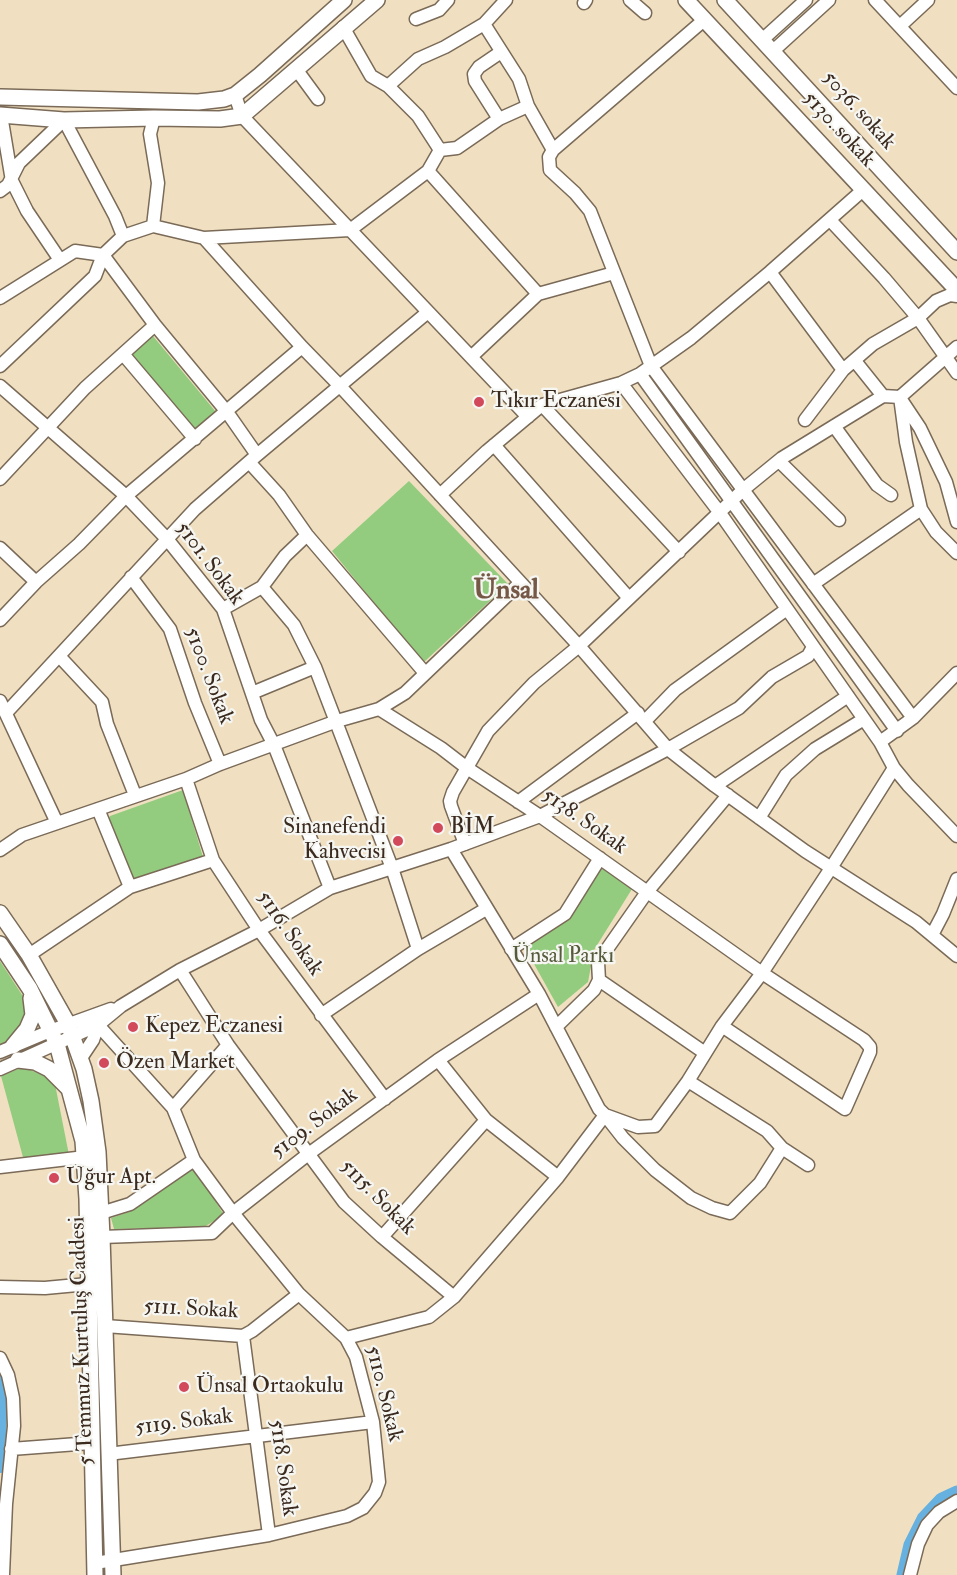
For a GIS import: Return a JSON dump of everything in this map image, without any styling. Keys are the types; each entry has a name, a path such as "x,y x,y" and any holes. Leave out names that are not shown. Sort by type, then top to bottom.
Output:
{"main road":[{"path":"0,97 198,102 224,99 235,95 260,75 344,0"},
{"path":"1,115 64,120 220,119 242,116 377,0"},
{"name":"5130. sokak","path":"686,0 957,290"},
{"name":"5036. sokak","path":"725,0 957,252"},
{"name":"5 Temmuz Kurtuluş Caddesi","path":"0,913 29,955 71,1030 81,1058 91,1101 98,1152 113,1568"},
{"name":"5 Temmuz Kurtuluş Caddesi","path":"0,944 30,989 54,1037 83,1141 95,1569"},
{"path":"7,1049 27,1029 33,1015 30,989"},
{"path":"18,1060 35,1062 49,1069 69,1089"},
{"path":"90,1401 107,1402"}],"street":[{"path":"416,19 439,10 448,0"},
{"path":"388,86 418,59 445,47 484,24 506,0"},
{"path":"630,0 645,13"},
{"path":"762,39 806,0"},
{"path":"773,51 829,0"},
{"path":"875,0 957,88"},
{"path":"900,26 928,0"},
{"path":"704,20 618,92 554,150 549,157 550,170 575,193 590,211 651,366 913,718"},
{"path":"484,24 519,79 528,106 554,150"},
{"path":"343,27 371,76 388,86 418,116 441,150"},
{"path":"499,119 475,81 474,74 479,66 501,52"},
{"path":"296,69 318,99"},
{"path":"235,95 242,116 528,417"},
{"path":"441,150 457,148 499,119 528,106"},
{"path":"1,115 12,181 27,212 60,260"},
{"path":"153,226 158,183 150,134 154,118"},
{"path":"0,191 8,185 19,163 64,120 115,216 123,236"},
{"path":"0,366 95,276 103,255 123,236 153,226 204,238 350,230 429,171 441,150"},
{"path":"429,171 538,294"},
{"path":"440,495 542,405 621,383 640,374 691,338 863,190"},
{"path":"830,220 918,318 957,373"},
{"path":"204,238 579,646 668,749 759,818 831,868 916,922 957,956"},
{"path":"0,298 75,251 103,255 155,325 227,412 253,459 307,535 425,673"},
{"path":"770,272 843,370"},
{"path":"471,357 538,294 614,273"},
{"path":"805,420 843,370 855,362 873,344 918,318 936,301 957,296"},
{"path":"57,822 3,707 60,657 195,509 428,312"},
{"path":"2,471 86,388 155,325"},
{"path":"0,620 36,582 79,544 126,496 302,347"},
{"path":"465,844 450,801 488,731 534,683 579,646 743,490 779,461 883,396 900,397 957,347"},
{"path":"123,354 195,439"},
{"path":"855,362 883,396"},
{"path":"640,374 897,730"},
{"path":"621,383 720,513 864,718 894,768 957,836"},
{"name":"5101. Sokak","path":"0,386 126,496 167,539 223,609 261,720 274,745 330,888"},
{"path":"900,397 906,442 921,509 936,532 957,554"},
{"path":"900,397 920,428 946,482 956,521 936,532"},
{"path":"542,405 679,552"},
{"path":"834,426 877,485 891,495"},
{"path":"494,445 628,597"},
{"path":"779,461 839,520"},
{"path":"813,584 921,509"},
{"path":"223,609 262,587 285,556 307,535"},
{"path":"0,548 36,582"},
{"name":"5100. Sokak","path":"131,577 170,629 195,703 220,764"},
{"path":"0,850 22,835 57,822 186,779 220,764 337,721 379,710 405,693 520,583"},
{"path":"262,587 294,625 315,667 392,868 418,949"},
{"path":"518,802 641,717 787,609"},
{"path":"7,1049 54,1037 121,1006 180,970 259,930 330,888 451,849 540,816 668,749 739,708 772,676 798,664 808,656 813,647"},
{"path":"60,657 102,702 107,724 135,795"},
{"path":"252,693 315,667"},
{"path":"880,742 913,718 957,673"},
{"path":"715,786 848,696"},
{"name":"5138. Sokak","path":"379,710 441,748 762,972 864,1040 870,1047 870,1052 845,1109 722,1026"},
{"path":"759,818 786,775 815,749 864,718"},
{"path":"602,1112 638,1127 655,1126 688,1081 722,1026 762,972 894,768"},
{"name":"5116. Sokak","path":"186,779 213,860 259,930 385,1099"},
{"path":"556,1027 594,990 599,980 598,962 647,892 728,795"},
{"path":"98,809 130,886"},
{"path":"451,849 539,994 602,1112 623,1138 655,1170 691,1198 711,1208 730,1213 760,1183 782,1148"},
{"path":"511,949 565,914 600,858"},
{"path":"29,955 130,886 213,860"},
{"path":"932,935 944,914 957,879"},
{"path":"321,1015 418,949 486,909"},
{"name":"5115. Sokak","path":"180,970 228,1045 307,1155 344,1202 454,1297"},
{"path":"599,980 705,1053"},
{"name":"5109. Sokak","path":"102,1237 212,1233 233,1213 307,1155 438,1060 539,994"},
{"path":"81,1058 100,1027 121,1006"},
{"path":"71,1030 100,1027"},
{"name":"5110. Sokak","path":"95,1569 113,1568 347,1516 363,1508 375,1493 379,1482 373,1422 356,1357 346,1338 299,1294 233,1213 194,1160 173,1108 100,1027"},
{"path":"0,1069 54,1037"},
{"path":"173,1108 228,1045"},
{"path":"438,1060 486,1120 558,1177"},
{"path":"688,1081 767,1131 782,1148 808,1165"},
{"path":"346,1338 429,1317 454,1297 558,1177 602,1112"},
{"path":"382,1237 486,1120"},
{"path":"0,1167 85,1157"},
{"path":"100,1213 130,1204 194,1160"},
{"path":"0,1287 45,1288 88,1284"},
{"name":"5111. Sokak","path":"105,1326 243,1336 299,1294"},
{"name":"5118. Sokak","path":"243,1336 269,1535"},
{"path":"0,1358 8,1375 13,1398 14,1426 3,1575"},
{"name":"5119. Sokak","path":"108,1454 373,1422"},
{"path":"11,1449 91,1443"},
{"path":"910,1575 918,1544 927,1525 939,1512 957,1501"}],"green space":[{"path":"153,336 216,412 192,432 129,356"},
{"path":"409,481 508,584 423,663 332,551"},
{"path":"183,790 203,857 132,882 108,823 110,816"},
{"name":"Ünsal Parkı","path":"602,868 632,889 594,950 588,982 558,1007 524,946 563,922"},
{"path":"0,961 28,1004 28,1014 19,1030 0,1046"},
{"path":"23,1067 47,1077 55,1084 69,1155 24,1161 1,1076"},
{"path":"193,1166 224,1215 204,1227 114,1229 111,1218 129,1212"}],"waterway":[{"path":"0,1378 4,1402 0,1469"},
{"path":"904,1575 911,1545 924,1519 942,1500 957,1493"}],"place":[{"name":"Tıkır Eczanesi","path":"479,402"},
{"name":"BİM","path":"438,828"},
{"name":"Sinanefendi Kahvecisi","path":"398,841"},
{"name":"Kepez Eczanesi","path":"133,1027"},
{"name":"Özen Market","path":"104,1063"},
{"name":"Uğur Apt.","path":"54,1178"},
{"name":"Ünsal Ortaokulu","path":"184,1387"}],"district":[{"name":"Ünsal","path":"506,592"}]}
